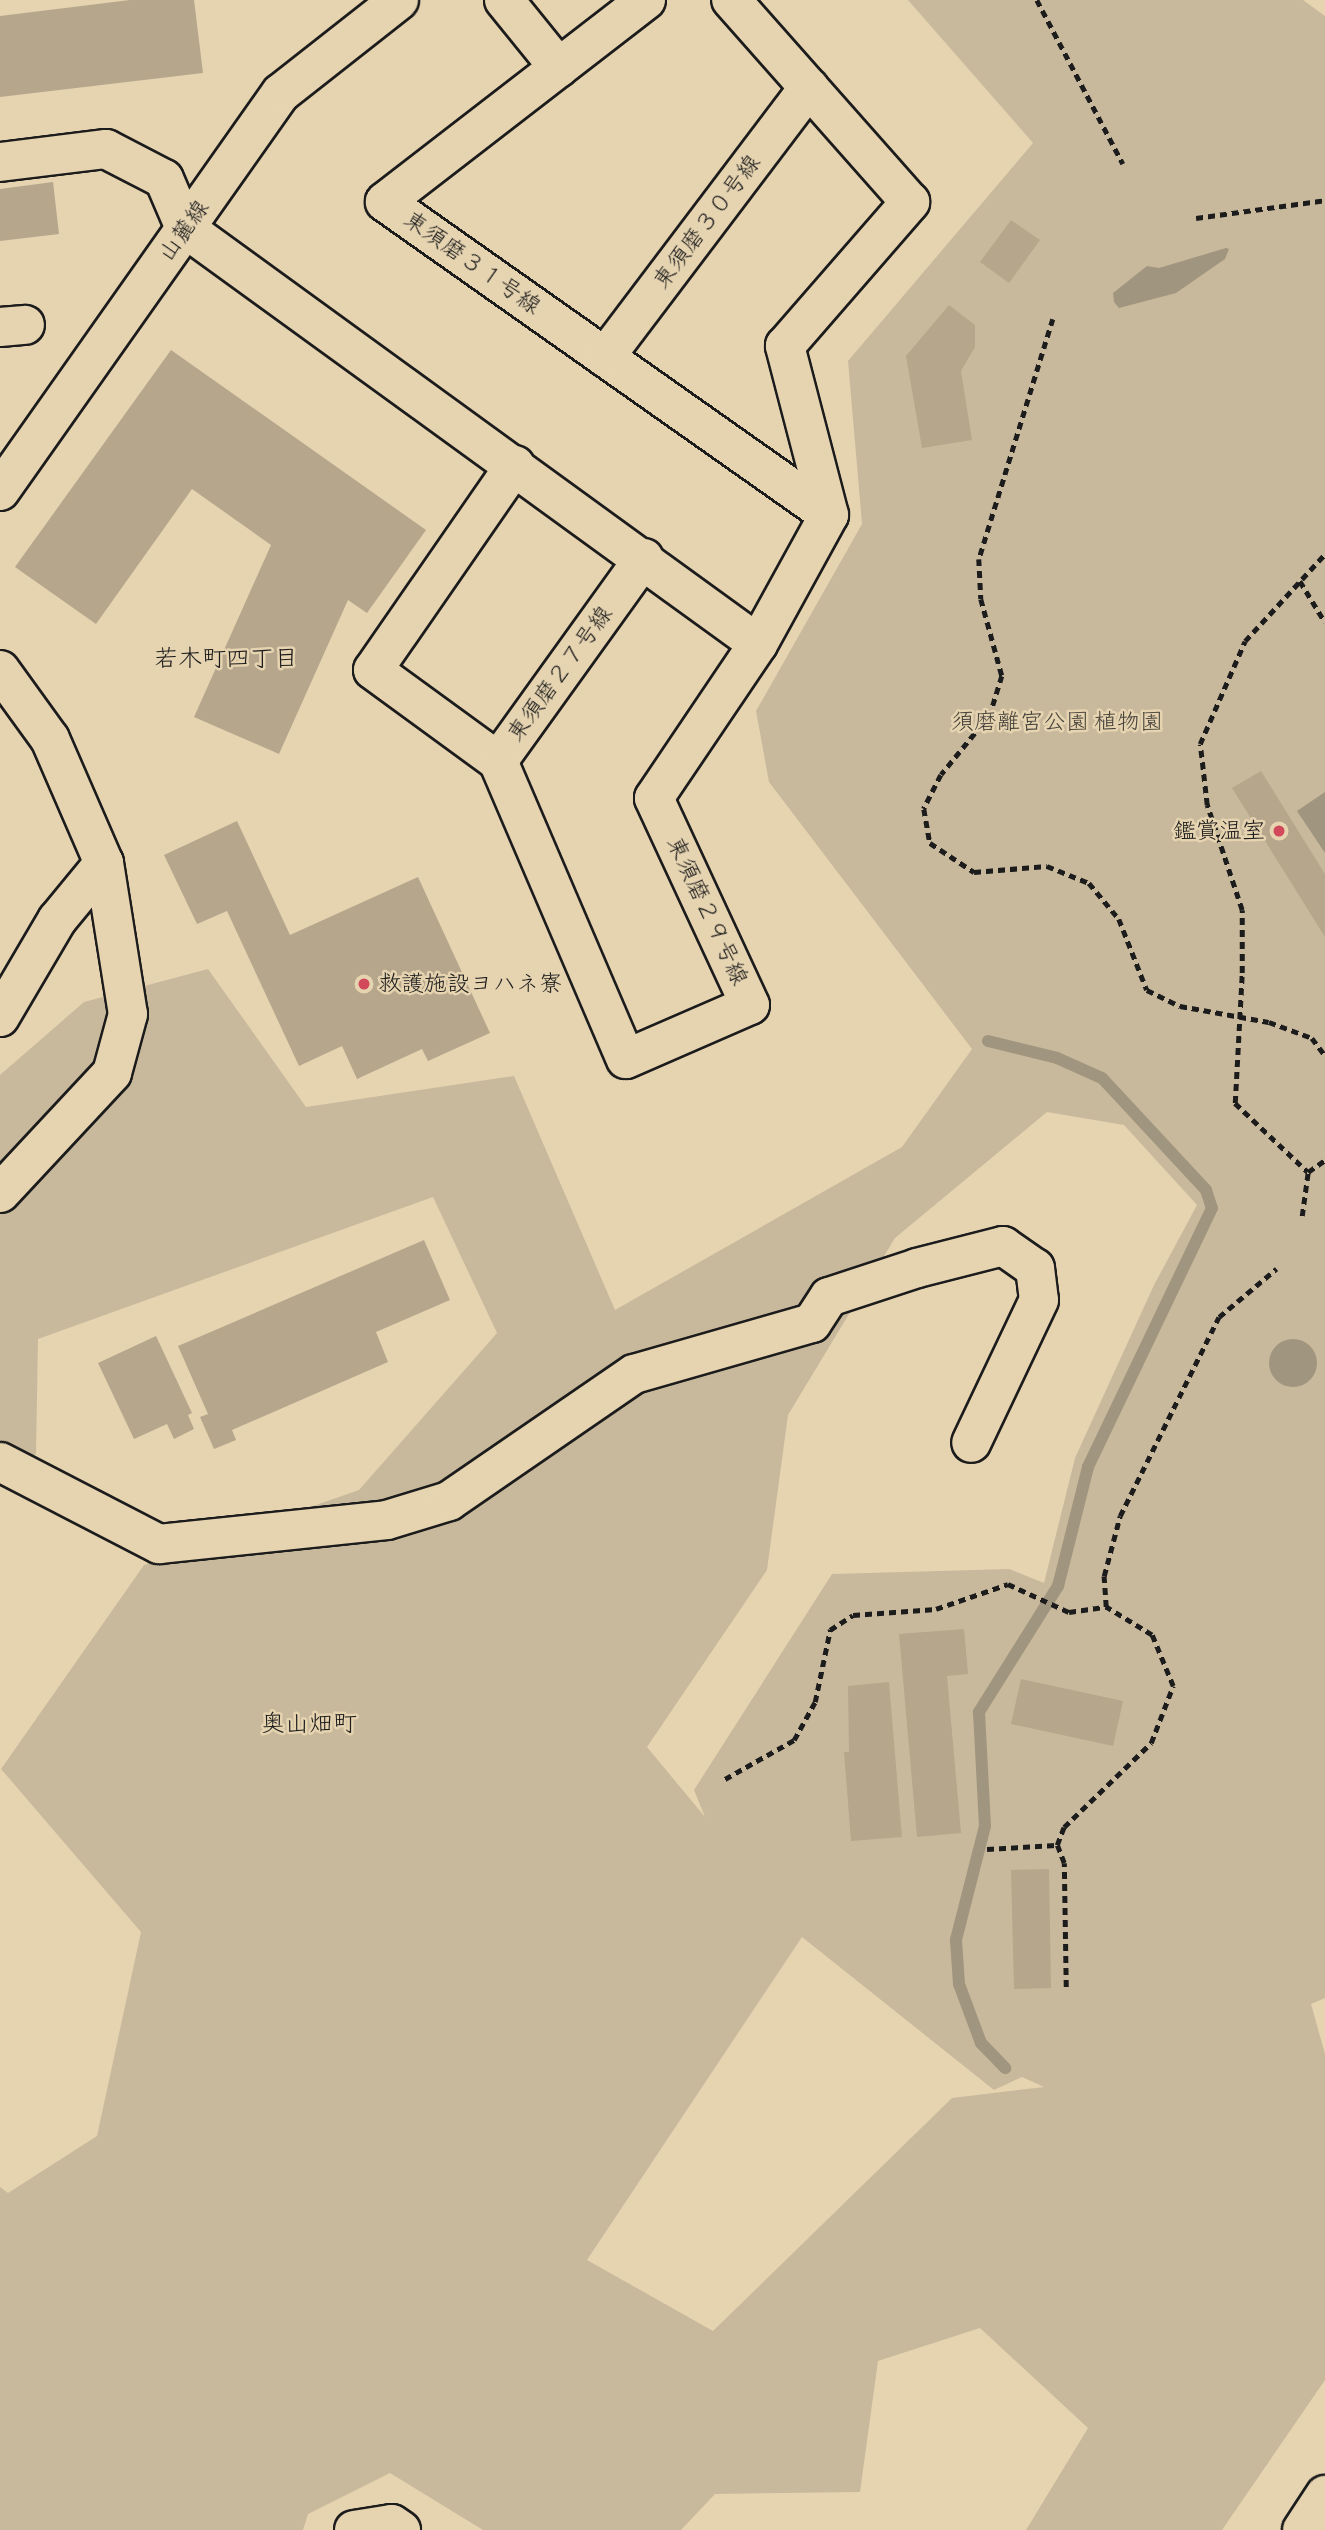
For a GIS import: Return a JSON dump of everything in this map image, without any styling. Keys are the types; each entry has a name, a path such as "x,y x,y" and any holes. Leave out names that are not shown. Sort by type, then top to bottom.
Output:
{"street":[{"name":"山麓線","path":"0,491 281,93 399,0"},
{"path":"504,0 559,68"},
{"name":"東須磨３１号線","path":"646,0 385,202 829,515"},
{"path":"0,162 106,149 164,178 186,228 644,558 758,645 829,515 785,346 910,202 731,0"},
{"name":"東須磨３０号線","path":"605,357 809,87"},
{"name":"東須磨２７号線","path":"515,465 373,670 498,761 644,558"},
{"name":"東須磨２９号線","path":"498,761 626,1059 750,1005 654,798 758,645"},
{"path":"0,670 50,739 104,863 128,1014 112,1073 0,1193"},
{"path":"0,1017 57,920 104,863"},
{"path":"0,1462 159,1544 387,1520 449,1501 634,1374 812,1322 829,1297 917,1268 1003,1246 1035,1268 1039,1300 971,1443"},
{"path":"1302,2530 1324,2497"},
{"path":"354,2530 392,2524 401,2530"}],"path":[{"path":"1037,0 1123,164"},
{"path":"1196,218 1325,200"},
{"path":"1053,318 979,559 981,599 1002,676 990,715 941,775 924,809 930,843 974,873 1047,866 1089,883 1119,919 1147,990 1180,1006 1269,1022 1311,1038 1325,1055"},
{"path":"1308,1172 1235,1103 1242,973 1242,910 1207,805 1200,744 1245,641 1325,554"},
{"path":"1300,581 1325,622"},
{"path":"1302,1216 1308,1172 1325,1160"},
{"path":"1106,1607 1104,1576 1120,1516 1219,1317 1276,1269"},
{"path":"725,1779 794,1740 815,1702 830,1630 853,1615 936,1609 1008,1584 1069,1612 1106,1607 1152,1635 1173,1686 1151,1743 1064,1827 1057,1845 1064,1863 1066,1987"},
{"path":"987,1849 1057,1845"}],"green space":[{"name":"須磨離宮公園 植物園","path":"908,0 1303,0 1325,16 1325,1998 1311,2004 1325,2054 1325,2380 1222,2530 1026,2530 1088,2428 980,2328 878,2361 860,2492 715,2494 681,2530 483,2530 390,2473 308,2514 303,2530 0,2530 0,2187 8,2193 97,2136 141,1932 1,1769 144,1565 359,1490 497,1333 433,1197 38,1339 36,1454 0,1479 0,1075 84,1002 208,969 306,1107 514,1076 615,1310 902,1147 972,1049 769,782 756,711 862,524 848,361 1033,143","holes":["1047,1112 1124,1125 1197,1205 1154,1285 1075,1458 1044,1583 1009,1569 832,1574 694,1790 705,1817 647,1747 767,1570 788,1415 895,1238","802,1937 994,2090 1022,2077 1044,2087 952,2098 713,2331 587,2260"]}],"shaded area":[{"path":"1229,249 1225,259 1176,293 1119,308 1114,302 1113,293 1147,266 1159,268"},
{"path":"1325,792 1325,853 1297,811"},
{"path":"1293,1339 1310,1346 1317,1363 1310,1380 1293,1387 1276,1380 1269,1363 1276,1346"}],"building":[{"path":"130,0 194,0 203,73 0,97 0,16"},
{"path":"53,182 59,234 0,241 0,189"},
{"path":"1011,220 1040,240 1009,283 980,262"},
{"path":"949,305 975,325 975,347 961,371 972,440 922,448 906,356"},
{"path":"171,350 426,530 367,613 348,600 279,754 194,717 271,545 192,489 96,624 15,567"},
{"name":"鑑賞温室","path":"1261,771 1325,874 1325,937 1232,788"},
{"name":"救護施設ヨハネ寮","path":"237,821 290,935 418,877 490,1033 428,1061 422,1049 357,1079 342,1046 299,1066 227,911 197,924 164,855"},
{"path":"424,1240 450,1300 376,1332 388,1362 232,1430 236,1440 214,1449 200,1417 208,1414 178,1346"},
{"path":"156,1336 192,1413 188,1415 194,1429 174,1439 167,1424 134,1439 98,1363"},
{"path":"964,1629 968,1674 947,1676 961,1833 917,1837 899,1634"},
{"path":"1021,1679 1123,1701 1113,1746 1011,1724"},
{"path":"889,1682 902,1837 851,1841 844,1752 849,1752 848,1686"},
{"path":"1049,1869 1051,1988 1014,1989 1011,1870"}],"waterway":[{"path":"988,1041 1057,1058 1102,1078 1206,1190 1212,1208 1088,1467 1058,1586 979,1712 985,1826 956,1940 959,1984 981,2043 1005,2068"}],"place":[{"name":"鑑賞温室","path":"1279,831"},
{"name":"救護施設ヨハネ寮","path":"364,984"}],"district":[{"name":"若木町四丁目","path":"226,659"},
{"name":"奥山畑町","path":"309,1724"}]}
